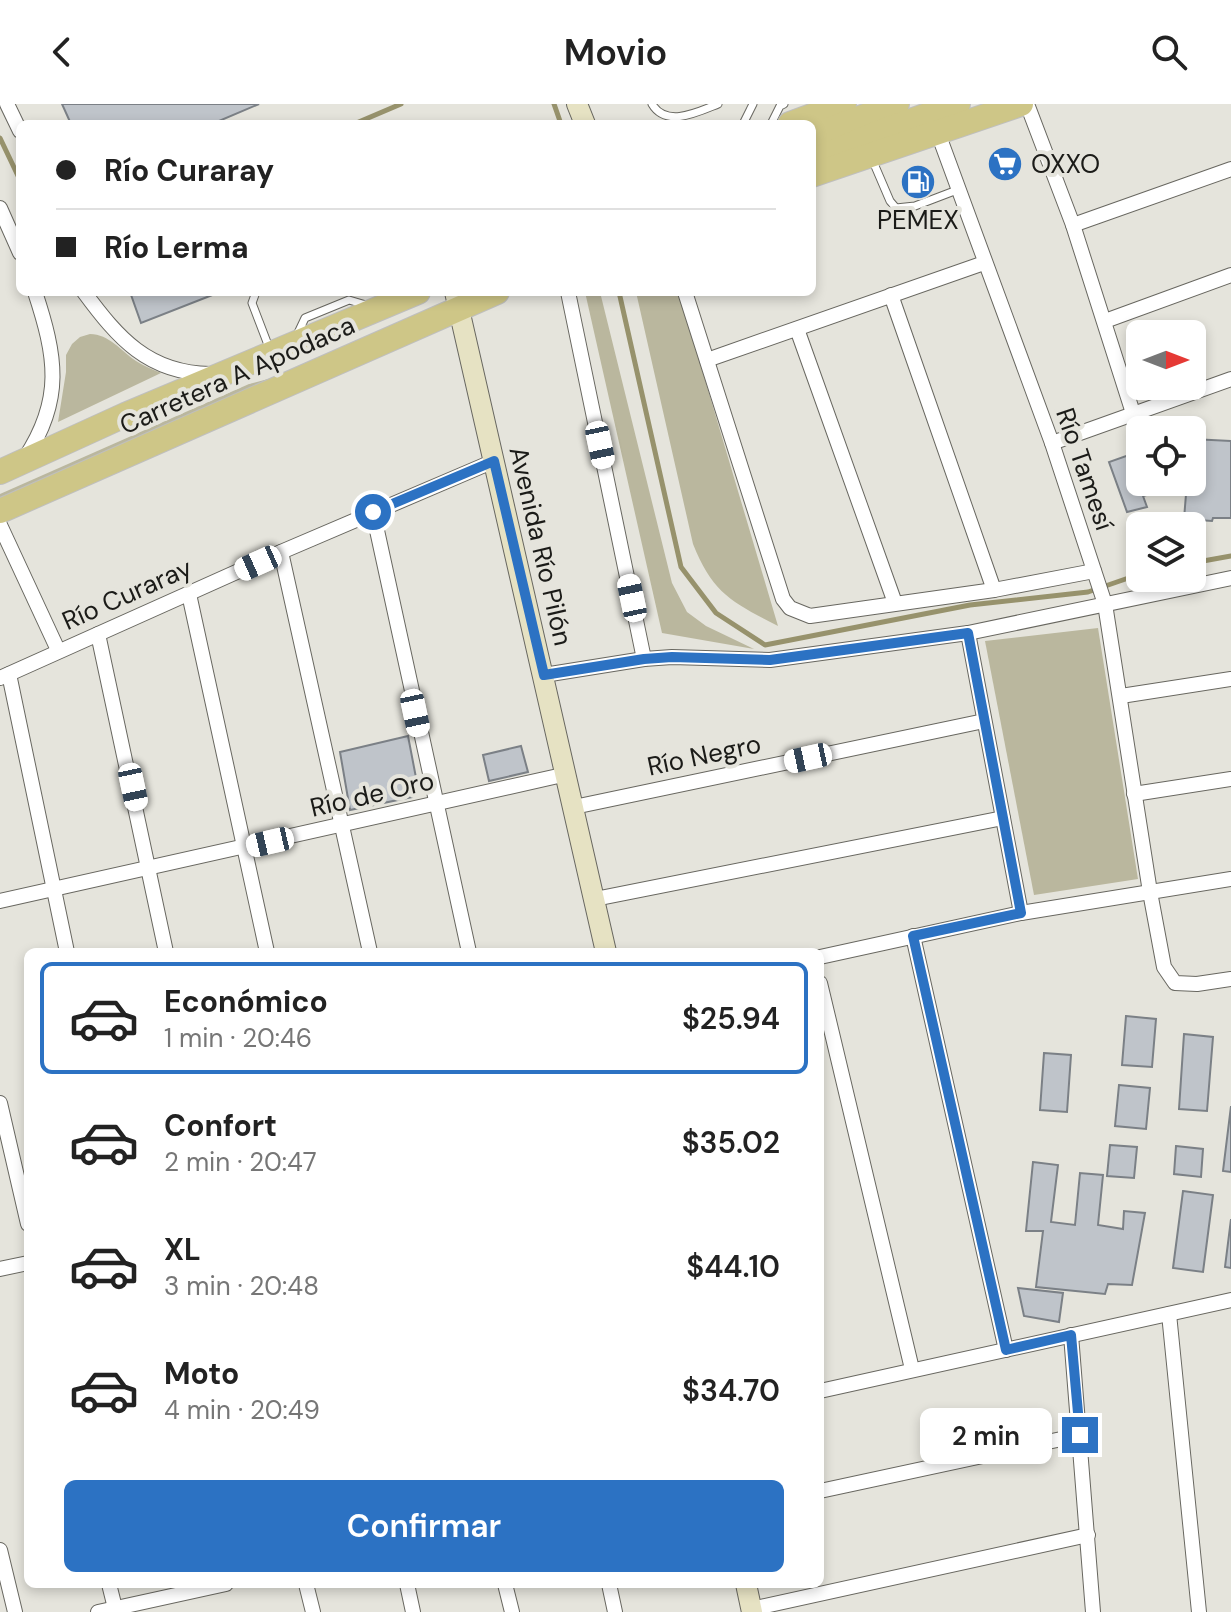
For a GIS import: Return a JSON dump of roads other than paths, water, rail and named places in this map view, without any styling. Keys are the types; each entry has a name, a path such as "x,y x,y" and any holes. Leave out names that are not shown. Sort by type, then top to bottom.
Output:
{"main road":[{"path":"801,120 844,104"},
{"path":"816,134 897,104"},
{"path":"934,123 958,104"},
{"path":"816,160 867,147 934,123 1024,104"},
{"path":"816,173 867,147"},
{"name":"Carretera A Apodaca","path":"0,472 404,296"},
{"name":"Carretera A Apodaca","path":"0,511 457,300 477,296"},
{"name":"Avenida Río Pilón","path":"457,300 605,948"},
{"path":"747,1588 752,1610"}],"street":[{"path":"7,104 16,123"},
{"path":"1024,104 1073,225 1133,413"},
{"name":"Río Tamesí","path":"934,123 1052,443 1104,601 1164,967 1175,983 1231,979"},
{"path":"1073,225 1231,169"},
{"path":"0,208 16,244"},
{"path":"707,360 984,263"},
{"path":"1105,321 1231,275"},
{"path":"891,295 994,590"},
{"path":"23,462 40,435 53,387 49,335 36,296"},
{"path":"87,296 108,325 133,350 149,360 201,374 227,375"},
{"path":"569,296 644,659"},
{"path":"686,296 783,599 790,608 810,616 1096,574"},
{"path":"797,329 895,603"},
{"path":"1052,443 1231,379"},
{"name":"Río Curaray","path":"4,676 494,461"},
{"path":"373,512 468,948"},
{"path":"0,526 58,650"},
{"path":"281,552 369,948"},
{"path":"544,675 672,657 770,660 968,633 1104,601 1231,578"},
{"path":"189,594 266,948"},
{"path":"968,633 1021,913"},
{"path":"98,634 165,948"},
{"path":"4,676 66,948"},
{"path":"1121,696 1231,679"},
{"name":"Río Negro","path":"574,807 984,721"},
{"name":"Río de Oro","path":"0,901 567,774"},
{"path":"1134,794 1231,779"},
{"path":"595,899 1003,818"},
{"path":"824,956 1021,913 1231,879"},
{"path":"913,936 1006,1350"},
{"path":"824,1000 912,1369"},
{"path":"0,1103 24,1207"},
{"path":"0,1269 24,1264"},
{"path":"824,1390 1231,1300"},
{"path":"1169,1314 1199,1612"},
{"path":"1071,1335 1093,1612"},
{"path":"824,1490 1080,1435"},
{"path":"752,1610 1088,1535"},
{"path":"0,1550 15,1612"},
{"path":"110,1588 115,1610"},
{"path":"98,1612 209,1588"},
{"path":"307,1588 313,1612"},
{"path":"408,1588 413,1612"},
{"path":"506,1588 512,1612"},
{"path":"610,1588 615,1612"}],"lane":[{"path":"652,104 663,116 671,117 718,104"},
{"path":"773,120 784,104"},
{"path":"867,147 890,201 896,208 915,206 957,190"},
{"path":"255,296 252,303 282,351"}],"waterway":[{"path":"363,120 401,104"},
{"path":"554,104 560,120"},
{"path":"0,138 16,172"},
{"path":"620,296 681,567 716,613 765,645 970,605 1088,592 1126,579"},
{"path":"1206,560 1231,556"}],"place":[{"name":"OXXO","path":"1005,164"},
{"name":"PEMEX","path":"918,182"}]}
